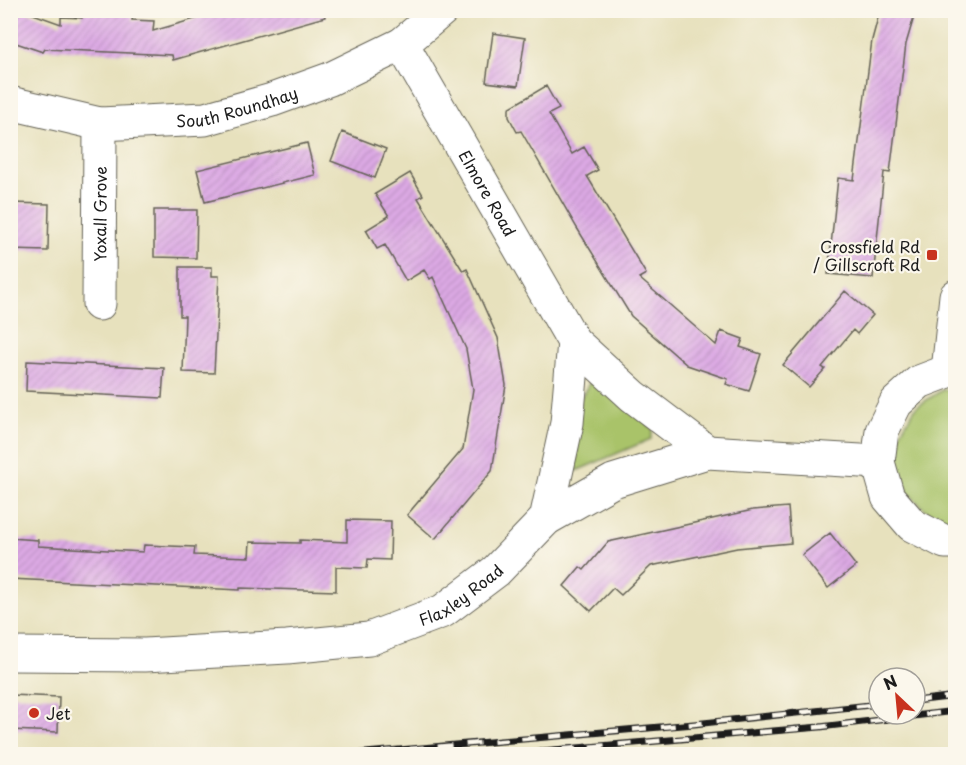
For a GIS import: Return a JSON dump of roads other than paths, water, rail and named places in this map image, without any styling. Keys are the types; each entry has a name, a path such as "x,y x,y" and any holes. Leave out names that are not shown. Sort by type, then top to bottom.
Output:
{"street":[{"name":"South Roundhay","path":"10,103 100,124 205,119 272,100 330,79 402,44 442,10"},
{"name":"Elmore Road","path":"402,44 574,342 633,396 707,453"},
{"name":"Yoxall Grove","path":"99,304 100,124"},
{"path":"956,296 952,371 919,382 896,404 882,431 878,462 888,497 912,525 945,542 956,542"},
{"path":"546,519 567,423 574,342"},
{"name":"Flaxley Road","path":"10,654 146,655 287,647 369,639 443,611 496,571 546,519 613,481 707,453 878,462"}],"railway":[{"path":"927,700 956,696"},
{"path":"354,754 694,724 867,705"},
{"path":"507,754 820,727 956,711"}],"place":[{"name":"Crossfield Rd / Gillscroft Rd","path":"932,255"},
{"name":"Jet","path":"34,713"}]}
